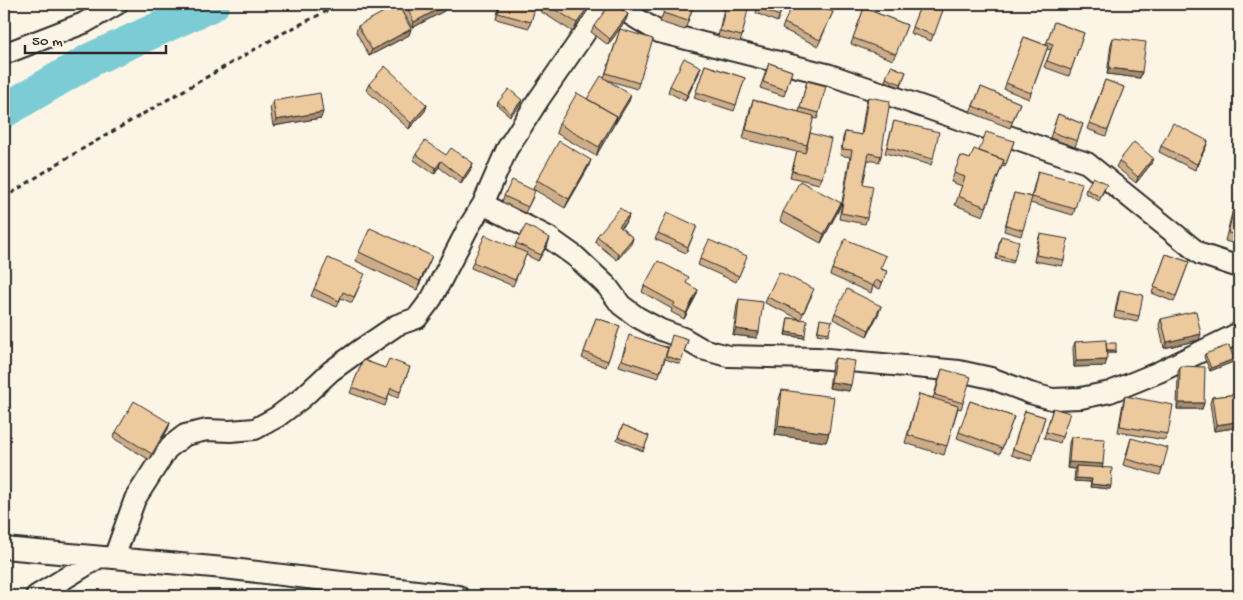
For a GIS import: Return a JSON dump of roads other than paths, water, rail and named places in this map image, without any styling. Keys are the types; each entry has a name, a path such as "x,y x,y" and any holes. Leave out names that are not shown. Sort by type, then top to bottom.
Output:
{"street":[{"path":"4,54 84,23 117,4"},
{"path":"36,596 106,558 149,474 167,448 186,434 207,430 254,429 302,398 331,371 360,350 397,325 417,318 432,298 468,228 483,204 507,149 605,4"},
{"path":"613,4 658,32 830,75 1087,163 1200,254 1239,268"},
{"path":"483,204 548,237 576,257 607,286 620,305 637,317 661,330 683,338 702,350 728,356 817,358 959,371 990,378 1030,393 1052,398 1080,398 1110,392 1239,334"},
{"path":"4,548 224,568 458,596"}],"waterway":[{"path":"4,111 92,59 213,4"}]}
